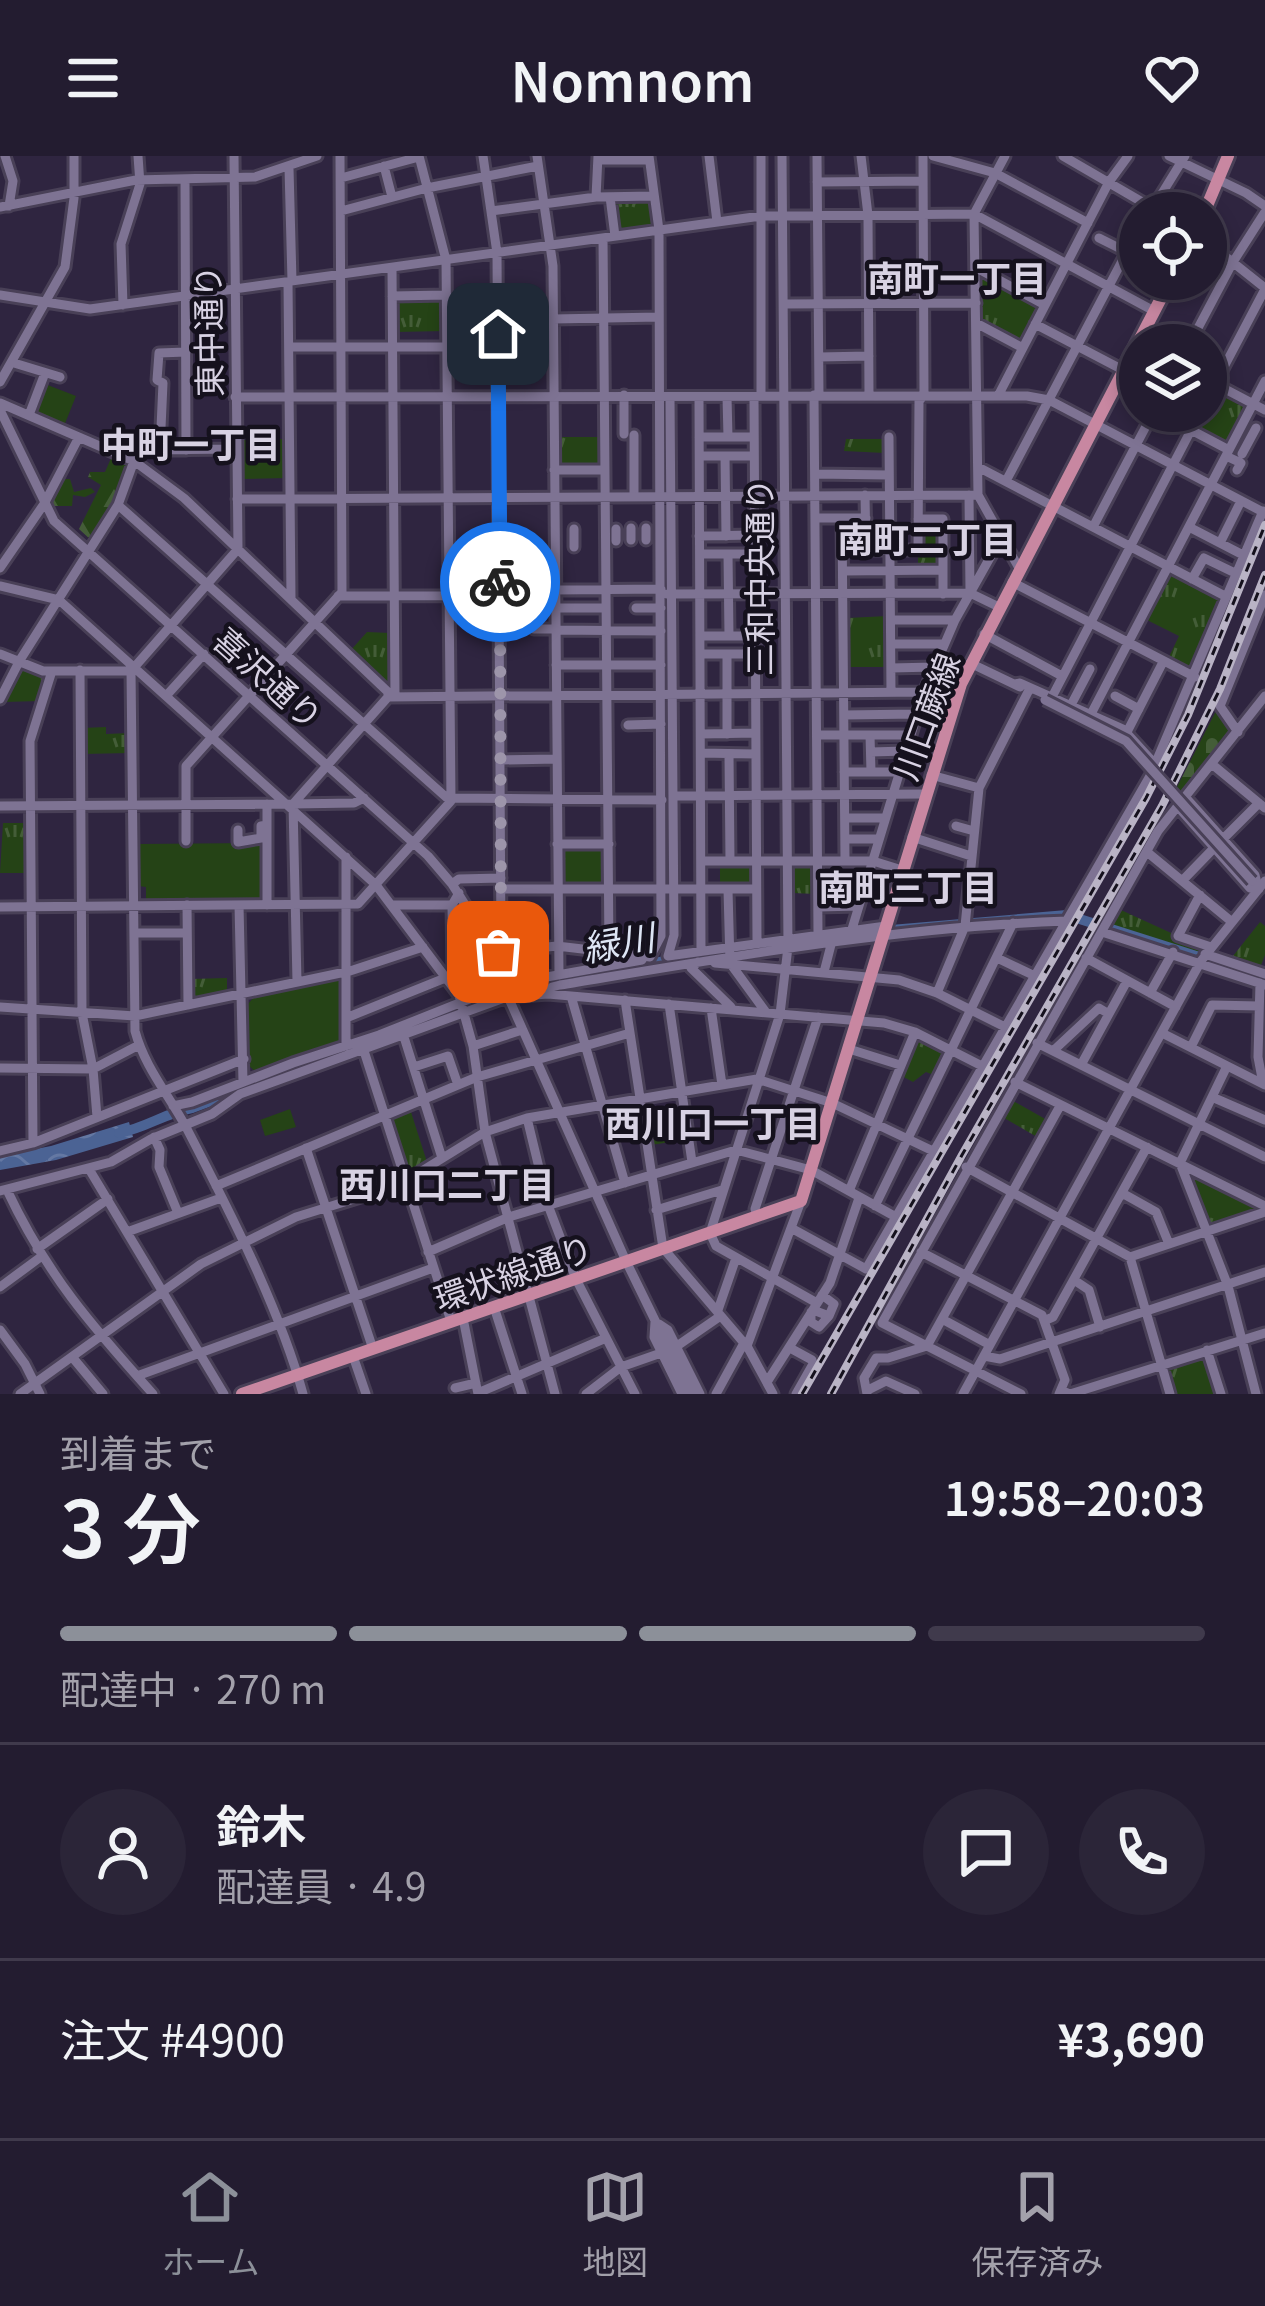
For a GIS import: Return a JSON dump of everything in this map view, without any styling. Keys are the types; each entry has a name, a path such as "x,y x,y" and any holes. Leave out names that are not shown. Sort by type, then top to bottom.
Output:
{"main road":[{"path":"1213,192 1228,156"},
{"name":"川口蕨線","path":"1148,324 1160,300"},
{"name":"川口蕨線","path":"801,1201 954,703 984,634 1119,377"},
{"name":"環状線通り","path":"242,1394 801,1201"}],"street":[{"path":"4,206 13,182 5,156"},
{"path":"0,382 64,267 74,156"},
{"path":"123,305 122,244 140,180 138,156"},
{"name":"東中通り","path":"233,156 238,549"},
{"path":"270,156 276,172"},
{"path":"4,206 140,180 234,179 276,172 317,156"},
{"path":"186,841 186,766 342,592 340,156"},
{"path":"0,907 358,904 451,801 446,260 419,156 340,178"},
{"path":"483,156 496,253 497,302 501,884 494,955"},
{"path":"710,156 717,222"},
{"path":"757,941 754,437 761,156"},
{"name":"三和中央通り","path":"710,1233 780,1014 787,942 782,156"},
{"path":"817,156 818,933"},
{"path":"862,156 868,215 869,395"},
{"path":"918,550 919,401 924,395 923,156"},
{"path":"934,156 995,173 1088,223"},
{"path":"970,593 969,524 978,466 974,214 1005,156"},
{"path":"1063,156 1125,192"},
{"path":"999,394 1109,182 1128,156"},
{"path":"1168,156 1246,193 1265,209 1200,324"},
{"path":"596,197 598,158 649,158 659,230 665,397 666,797 674,935 668,956 701,951 785,969 899,980 1005,1027"},
{"path":"1163,192 1182,159"},
{"path":"341,211 538,161 552,245 559,975"},
{"path":"290,598 289,347 296,162"},
{"path":"384,166 392,197"},
{"path":"185,179 186,450"},
{"path":"818,182 923,181"},
{"path":"491,212 596,197 654,196"},
{"path":"610,197 616,236"},
{"path":"0,295 90,309 761,216 974,214 1154,311"},
{"path":"603,238 609,952"},
{"path":"1099,238 1119,249"},
{"path":"1227,257 1262,286"},
{"path":"1227,350 1262,286 1265,266"},
{"path":"1006,481 1119,267"},
{"path":"296,982 291,806 392,697 392,268"},
{"path":"975,268 1046,305"},
{"path":"392,296 447,295"},
{"path":"482,302 497,302"},
{"path":"784,304 976,303"},
{"path":"553,319 659,317"},
{"path":"976,323 1023,348"},
{"path":"1035,324 1119,368"},
{"path":"289,347 447,347"},
{"path":"160,450 163,382 157,380 159,352 186,352"},
{"path":"819,357 869,356"},
{"path":"14,363 60,377"},
{"path":"29,415 46,373"},
{"path":"1091,714 1265,381"},
{"path":"1227,390 1265,410"},
{"path":"235,397 999,394 1049,400 1264,509 1154,763 866,1269 791,1228"},
{"path":"624,395 634,496"},
{"path":"699,397 701,951"},
{"path":"727,397 728,437"},
{"path":"0,406 134,460 184,498 392,697"},
{"name":"喜沢通り","path":"0,406 53,520 364,798 456,889 494,955 505,991 655,1320"},
{"path":"1239,431 1254,433 1242,454"},
{"path":"1093,527 1143,432"},
{"path":"1049,699 1190,432"},
{"path":"1194,432 1240,464 1237,470"},
{"path":"0,568 44,504 79,437"},
{"path":"699,437 754,437"},
{"path":"889,437 891,692"},
{"path":"0,699 118,505 138,450 236,449"},
{"path":"700,456 754,456"},
{"path":"725,456 726,536"},
{"path":"978,466 1225,596"},
{"path":"554,470 605,470"},
{"path":"815,474 889,475"},
{"path":"865,495 866,550"},
{"path":"237,500 974,495"},
{"path":"974,495 1019,568"},
{"path":"1220,543 1241,501"},
{"path":"118,505 451,801 925,794"},
{"path":"815,518 866,518"},
{"path":"842,518 845,860"},
{"path":"918,519 943,519 943,594"},
{"path":"943,524 969,524"},
{"path":"1189,526 1245,556"},
{"path":"574,529 574,547"},
{"path":"699,536 754,535"},
{"path":"852,929 924,692 955,620 1000,538"},
{"path":"272,544 290,544"},
{"path":"238,549 132,668 135,1016 139,1045 243,1243 303,1394"},
{"path":"843,550 943,550"},
{"path":"700,554 754,554"},
{"path":"728,554 729,636"},
{"path":"1192,579 1204,558 1235,573"},
{"path":"843,571 943,570"},
{"path":"1012,582 1195,677"},
{"path":"0,586 58,600 376,885 450,976 473,1046 485,1132 555,1394"},
{"path":"555,598 607,590 700,595 970,593 999,607"},
{"path":"665,593 661,665 667,694 661,724 666,797"},
{"path":"338,596 500,595 555,598 606,608"},
{"path":"1238,732 1220,706 1260,624 1265,595"},
{"path":"636,608 662,608"},
{"path":"891,620 955,620"},
{"path":"534,629 662,631"},
{"path":"984,634 1062,676"},
{"path":"700,636 755,635"},
{"path":"891,644 944,644"},
{"path":"816,652 843,652"},
{"path":"0,654 44,671 132,668"},
{"path":"166,696 203,654"},
{"path":"700,654 755,654"},
{"path":"727,654 727,734"},
{"path":"1127,732 1144,707 1163,662"},
{"path":"970,664 1126,741 1260,884"},
{"path":"556,665 643,670 661,665"},
{"path":"891,668 934,667"},
{"path":"1071,705 1090,669"},
{"path":"80,670 82,1013 97,1117"},
{"path":"33,1143 30,741 52,671"},
{"path":"1015,684 1127,732 1154,763"},
{"path":"1021,1394 882,1323 1159,831 1264,697 1251,687"},
{"path":"392,697 924,692 954,703"},
{"path":"937,993 965,926 979,788 1028,692"},
{"path":"1115,696 1144,707"},
{"path":"844,715 917,714"},
{"path":"628,725 661,724"},
{"path":"700,734 755,734"},
{"path":"871,735 871,772"},
{"path":"817,736 909,735"},
{"path":"871,752 904,751"},
{"path":"701,754 755,754"},
{"path":"729,754 730,861"},
{"path":"501,760 556,759"},
{"path":"1213,765 1262,805 1223,838"},
{"path":"844,772 898,772"},
{"path":"931,775 979,788"},
{"path":"0,806 291,806 354,803 364,798"},
{"path":"1187,799 1260,884"},
{"path":"267,804 267,905"},
{"path":"1179,808 1250,888 1260,884"},
{"path":"845,818 885,818"},
{"path":"238,830 238,842 256,841 261,838 261,826 267,826"},
{"path":"956,826 974,831"},
{"path":"912,837 971,856"},
{"path":"845,838 879,839"},
{"path":"557,844 609,844"},
{"path":"1183,880 1214,848"},
{"path":"1147,852 1232,922"},
{"path":"346,857 346,1046"},
{"path":"702,861 872,861 902,870"},
{"path":"450,976 452,904 459,880 557,889 756,890"},
{"path":"818,882 866,881"},
{"path":"963,1394 1205,956 1260,884"},
{"path":"650,957 661,936 668,889"},
{"path":"1126,889 1140,896"},
{"path":"728,890 730,955 766,1012"},
{"path":"1200,895 1178,936 1205,956 1262,979"},
{"path":"392,905 452,904"},
{"path":"187,905 188,1005"},
{"path":"239,905 243,1082"},
{"path":"818,907 858,906"},
{"path":"548,994 552,987 730,955 818,933 1068,918"},
{"path":"875,1206 1013,922"},
{"path":"1104,929 1173,952 1205,956"},
{"path":"730,955 757,941 832,941 884,931"},
{"path":"134,933 187,933"},
{"path":"824,972 832,941"},
{"path":"0,1007 135,1016 346,972 423,946"},
{"path":"346,1018 494,955 557,946 650,957"},
{"path":"1150,994 1173,952"},
{"path":"174,1106 461,1004 559,975 650,957"},
{"path":"997,958 1035,976"},
{"path":"1086,958 1176,1007"},
{"path":"1264,958 1259,1006 1265,1087"},
{"path":"694,962 691,968 733,1009"},
{"path":"1081,1065 1127,981"},
{"path":"505,991 857,1020 915,1032 982,1066"},
{"path":"571,996 625,1183"},
{"path":"625,1000 663,1248 745,1345 773,1394"},
{"path":"153,1394 76,1309 3,1190 111,1162 154,1137 212,1114 240,1094 404,1036 461,1004"},
{"path":"669,1004 692,1162"},
{"path":"1191,1047 1212,1005 1259,1006"},
{"path":"711,1008 722,1085"},
{"path":"1053,1051 1099,1008 1109,1014"},
{"path":"757,1217 755,1209 818,1017"},
{"path":"473,1046 523,1030"},
{"path":"849,1191 915,1032"},
{"path":"215,1186 458,1084 629,1033"},
{"path":"1162,1033 1265,1087"},
{"path":"404,1036 442,1158"},
{"path":"1037,1043 1265,1157"},
{"path":"0,1068 93,1069 139,1045"},
{"path":"849,1049 900,1065"},
{"path":"364,1051 477,1390"},
{"path":"414,1067 448,1056 458,1084"},
{"path":"0,1151 33,1143 244,1059"},
{"path":"1227,1066 1180,1162 1228,1286 1257,1392"},
{"path":"20,1394 37,1389 201,1264 326,1208 404,1182 485,1132 527,1118 758,1079 832,1102 933,1151"},
{"path":"1015,1082 1265,1209"},
{"path":"1213,1096 1265,1120"},
{"path":"887,1380 868,1392 864,1378 876,1358 927,1346 1060,1106"},
{"path":"527,1118 548,1205 576,1279 634,1394"},
{"path":"154,1137 160,1150 159,1167 178,1213"},
{"path":"1046,1320 1053,1317 1147,1147"},
{"path":"306,1148 373,1349"},
{"path":"428,1252 509,1217 736,1150 811,1170 896,1217"},
{"path":"966,1167 1130,1257 1170,1394"},
{"path":"89,1169 224,1394"},
{"path":"656,1210 722,1190"},
{"path":"1122,1193 1156,1212 1169,1244"},
{"path":"127,1232 221,1198"},
{"path":"767,1382 840,1255 860,1198"},
{"path":"0,1286 107,1199"},
{"path":"716,1394 745,1345 801,1201"},
{"path":"1130,1257 1265,1209"},
{"path":"710,1233 716,1246 736,1258 816,1301 835,1304 821,1328 812,1323 816,1301"},
{"path":"921,1252 1046,1320 1066,1380 1060,1392 1070,1394 1265,1333"},
{"path":"719,1317 736,1258"},
{"path":"137,1376 434,1268"},
{"path":"984,1356 1000,1359 1265,1272"},
{"path":"1074,1280 1089,1291 1100,1327"},
{"path":"494,1307 522,1394"},
{"path":"676,1346 719,1317"},
{"path":"942,1319 990,1345"},
{"path":"655,1320 668,1330 700,1394"},
{"path":"655,1320 654,1337 687,1394"},
{"path":"655,1320 687,1394"},
{"path":"0,1330 37,1389"},
{"path":"455,1388 477,1390 606,1338"},
{"path":"790,1348 813,1364 796,1394"},
{"path":"1208,1350 1221,1394"},
{"path":"586,1394 621,1367 662,1353"},
{"path":"353,1356 366,1394"},
{"path":"73,1358 103,1394"},
{"path":"887,1380 888,1358"},
{"path":"887,1380 915,1394"},
{"path":"1114,1380 1119,1394"}],"green space":[{"path":"614,200 652,200 656,225 619,233"},
{"path":"983,275 1038,305 1021,344 979,321 978,278"},
{"path":"442,297 445,331 395,332 395,300"},
{"path":"45,384 76,396 64,426 35,410"},
{"path":"1227,392 1250,404 1228,447 1200,432 1227,432"},
{"path":"559,437 598,437 602,466 559,468"},
{"path":"286,439 286,478 240,479 240,440"},
{"path":"846,439 885,439 885,453 844,451"},
{"path":"112,456 130,462 92,541 79,529 101,485 88,477 90,472 105,472"},
{"path":"63,479 70,479 74,492 91,488 95,492 85,497 73,495 72,506 53,506 51,500"},
{"path":"918,519 943,519 943,570 918,571"},
{"path":"1169,569 1223,598 1194,675 1167,661 1179,636 1143,618"},
{"path":"888,616 888,667 847,667 847,618"},
{"path":"367,632 390,633 392,688 350,651"},
{"path":"21,665 48,673 40,701 3,702"},
{"path":"1217,709 1233,732 1185,795 1177,787"},
{"path":"106,727 106,734 130,733 130,753 82,754 82,728"},
{"path":"3,823 28,823 28,873 0,873"},
{"path":"263,843 264,902 146,903 146,887 139,886 139,844"},
{"path":"604,845 604,885 561,886 561,846"},
{"path":"814,863 816,894 792,893 792,864"},
{"path":"720,864 753,864 753,888 720,888"},
{"path":"1121,910 1206,949 1200,957 1109,928"},
{"path":"1260,922 1265,926 1265,955 1259,970 1229,961"},
{"path":"227,978 227,995 192,1002 190,979"},
{"path":"342,978 343,1043 256,1072 249,1066 247,1005 254,997"},
{"path":"918,1037 945,1050 946,1055 936,1076 926,1072 913,1082 900,1075"},
{"path":"1008,1098 1047,1120 1037,1137 999,1115"},
{"path":"290,1109 296,1127 265,1136 260,1120"},
{"path":"410,1109 427,1162 408,1173 389,1119"},
{"path":"680,1121 683,1140 651,1145 648,1126"},
{"path":"1193,1173 1259,1207 1258,1212 1207,1224 1188,1177"},
{"path":"1203,1354 1218,1394 1173,1394 1168,1365"}],"water":[{"path":"129,1122 133,1137 56,1160 0,1170 0,1156"}],"waterway":[{"name":"緑川","path":"879,931 1067,915 1212,961"},
{"name":"緑川","path":"500,991 676,959"},
{"name":"緑川","path":"119,1133 342,1052"}],"railway":[{"path":"802,1394 1146,798 1188,715 1265,525"},
{"path":"831,1394 1162,806 1220,689 1265,575"}],"way so far":[{"path":"498,952 500,582"}],"district":[{"name":"南町一丁目","path":"957,276"},
{"name":"中町一丁目","path":"191,442"},
{"name":"南町二丁目","path":"927,537"},
{"name":"南町三丁目","path":"908,885"},
{"name":"西川口一丁目","path":"713,1121"},
{"name":"西川口二丁目","path":"447,1182"}],"route":[{"path":"498,334 500,582"}]}
